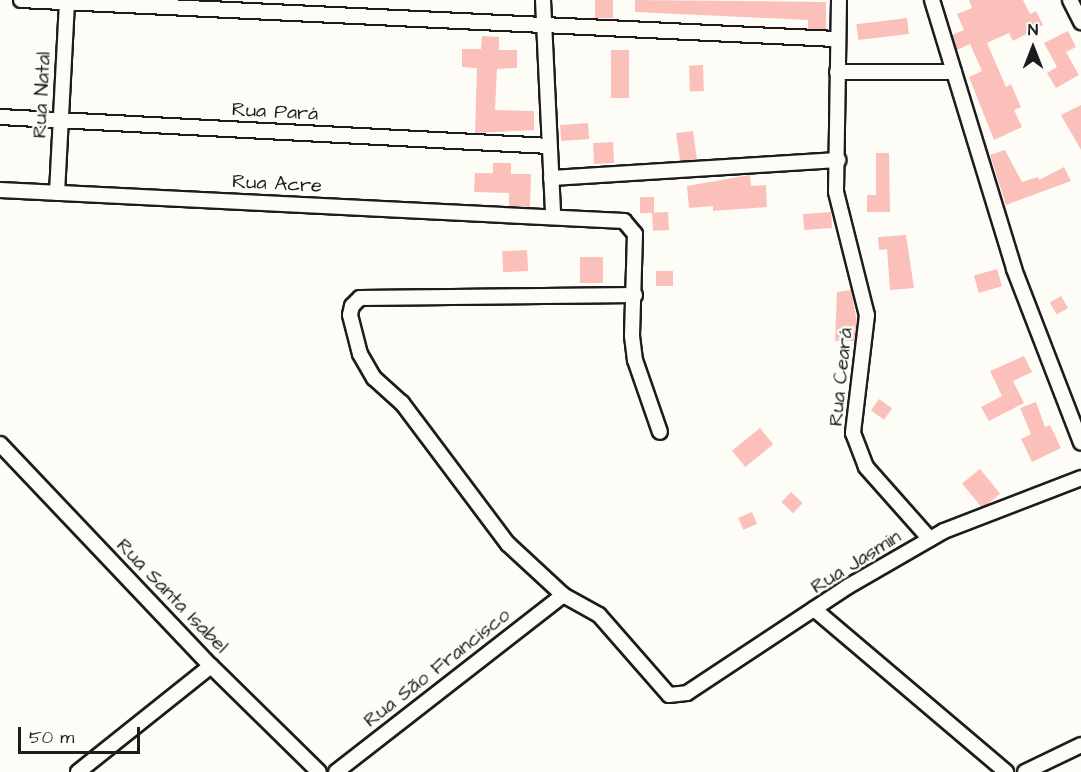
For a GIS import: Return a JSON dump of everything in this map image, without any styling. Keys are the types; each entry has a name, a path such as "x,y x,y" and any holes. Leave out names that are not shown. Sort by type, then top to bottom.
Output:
{"street":[{"path":"21,0 544,22 836,39 838,0"},
{"path":"543,0 553,216"},
{"path":"932,0 1014,269 1081,443"},
{"name":"Rua Natal","path":"57,193 67,1"},
{"path":"1074,2 1081,22"},
{"name":"Rua Ceará","path":"836,39 838,160 836,192 867,315 863,369 853,407 857,450 866,467 930,539"},
{"path":"837,72 954,72"},
{"name":"Rua Pará","path":"0,117 549,146"},
{"path":"550,178 838,160"},
{"name":"Rua Acre","path":"0,190 613,218 631,225 635,234 634,295"},
{"path":"660,432 635,360 634,295 360,298 352,306 350,315 360,354 374,378 402,403 508,544 563,595 599,615 629,646 657,685 677,696 732,666 814,609"},
{"name":"Rua Santa Isabel","path":"0,444 211,666 319,772"},
{"name":"Rua Jasmin","path":"1006,772 814,609 930,539 1080,480"},
{"name":"Rua São Francisco","path":"336,772 563,595"},
{"path":"78,772 211,666"},
{"path":"1025,772 1081,745"}],"building":[{"path":"595,0 613,0 613,18 595,18"},
{"path":"635,0 826,2 826,30 808,29 808,20 635,12"},
{"path":"969,0 1023,0 1030,14 1036,11 1043,25 1013,41 1009,33 987,43 1006,87 1011,84 1021,107 1014,110 1022,127 994,140 969,77 982,71 970,44 957,50 952,35 964,30 957,14 972,8"},
{"path":"907,18 909,34 858,40 856,24"},
{"path":"1068,31 1076,47 1066,52 1079,75 1056,88 1047,73 1057,67 1044,43"},
{"path":"482,36 499,37 499,50 517,50 517,68 497,69 495,110 534,111 534,130 475,133 477,68 462,67 462,49 481,49"},
{"path":"611,50 629,50 629,98 611,98"},
{"path":"689,65 703,65 704,91 690,91"},
{"path":"1081,105 1081,150 1061,115"},
{"path":"588,123 589,139 561,141 560,125"},
{"path":"693,131 697,160 680,162 676,133"},
{"path":"613,142 614,163 594,164 593,143"},
{"path":"1005,150 1022,182 1038,177 1039,180 1064,167 1071,181 1006,205 990,155"},
{"path":"876,153 889,153 890,212 867,212 867,195 876,195"},
{"path":"493,163 511,163 511,174 531,174 530,207 509,206 509,193 474,192 475,173 493,173"},
{"path":"750,175 751,186 766,185 767,207 713,211 713,206 689,208 687,186"},
{"path":"640,197 654,197 654,213 640,213"},
{"path":"668,212 669,230 653,231 652,213"},
{"path":"831,212 832,228 804,230 803,214"},
{"path":"906,235 914,288 890,290 887,249 879,250 878,237"},
{"path":"527,250 528,271 503,272 502,251"},
{"path":"580,257 603,257 603,283 580,283"},
{"path":"997,269 1002,286 979,293 974,276"},
{"path":"656,271 673,271 673,286 656,286"},
{"path":"851,290 857,322 855,341 835,341 837,292"},
{"path":"1061,296 1068,308 1057,315 1050,303"},
{"path":"1024,356 1032,372 1013,381 1024,403 989,421 981,407 1002,396 990,371"},
{"path":"879,399 892,408 884,420 871,410"},
{"path":"1036,402 1045,427 1050,425 1061,448 1032,462 1021,439 1031,434 1020,408"},
{"path":"760,428 773,444 745,467 732,451"},
{"path":"980,469 1000,494 982,508 962,483"},
{"path":"791,492 803,503 793,513 781,502"},
{"path":"752,512 757,524 743,530 738,518"}]}
